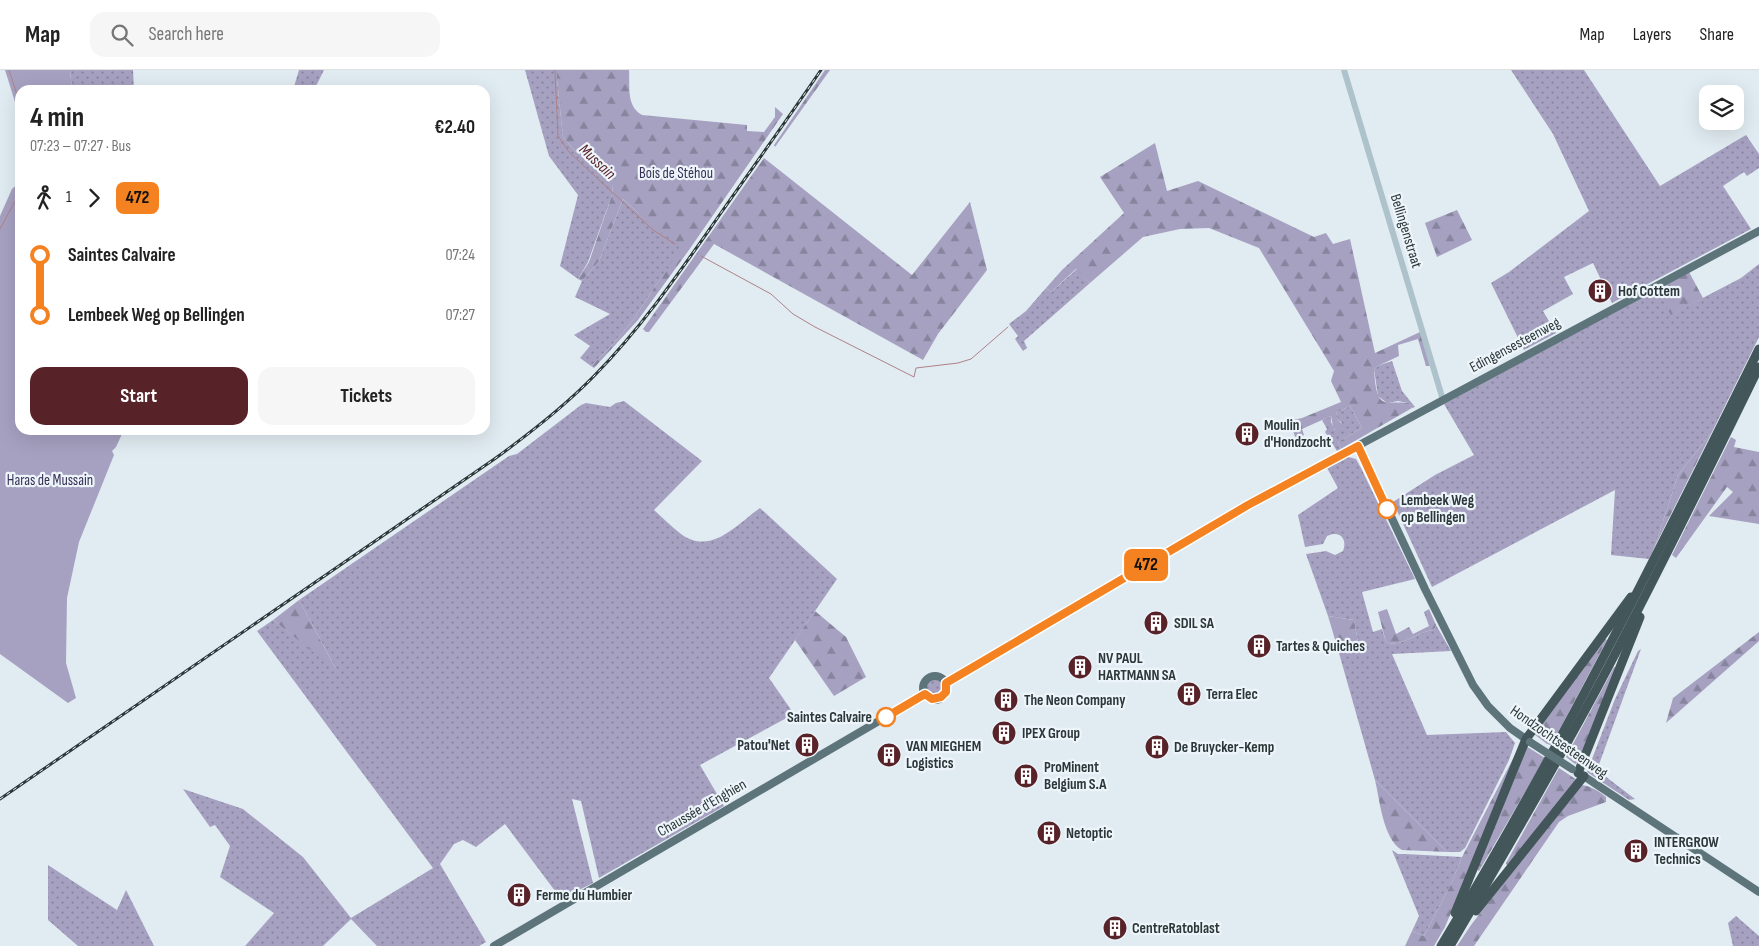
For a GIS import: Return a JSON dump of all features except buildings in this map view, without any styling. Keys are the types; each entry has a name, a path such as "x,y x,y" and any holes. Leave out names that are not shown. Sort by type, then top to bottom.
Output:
{"highway":[{"path":"1441,946 1544,768 1644,581 1759,349"},
{"path":"1450,946 1551,771 1644,599 1759,367"},
{"path":"1437,946 1451,922 1464,893 1528,740 1631,596 1644,581"},
{"path":"1450,946 1578,773 1641,615 1644,599"}],"main road":[{"name":"Edingensesteenweg","path":"1285,485 1759,231"},
{"name":"Hondzochtsesteenweg","path":"1358,446 1425,589 1473,685 1488,706 1510,728 1759,892"},
{"name":"Chaussée d'Enghien","path":"946,683 1285,485"},
{"name":"Chaussée d'Enghien","path":"930,677 940,677 946,683 946,692 941,697 932,699 925,694 924,683 930,677"},
{"name":"Chaussée d'Enghien","path":"494,946 925,694"}],"street":[{"name":"Bellingenstraat","path":"1344,70 1443,400"}],"green space":[{"path":"5,70 70,70 72,85 15,85 15,102"},
{"path":"70,70 133,70 134,85 72,85"},
{"path":"299,70 324,70 316,85 294,85"},
{"path":"525,70 556,70 563,137 576,152 599,169 613,184 612,195 588,262 578,279 560,266 578,195 549,156"},
{"name":"Bois de Stéhou","path":"556,70 629,70 631,101 633,107 642,115 747,125 747,131 764,132 775,117 775,107 783,114 638,320 594,368 591,366 633,320 684,246 666,236 623,199 599,261 582,281 578,279 589,262 612,195 613,185 599,169 576,152 563,137"},
{"path":"825,70 830,70 775,147 774,145"},
{"path":"1511,70 1584,70 1660,186 1746,135 1759,154 1759,168 1747,176 1744,172 1723,186 1751,229 1612,303 1593,263 1564,277 1573,294 1543,311 1556,333 1524,350 1491,283 1509,272 1589,211 1553,134"},
{"path":"1155,143 1167,191 1198,181 1314,237 1326,233 1333,244 1350,239 1375,353 1420,332 1430,366 1426,366 1418,339 1398,345 1399,356 1374,369 1379,397 1385,402 1409,403 1412,408 1341,449 1338,442 1362,428 1350,406 1336,413 1338,420 1343,425 1343,429 1337,432 1333,427 1331,416 1302,429 1304,435 1296,439 1289,421 1302,418 1341,402 1331,381 1334,371 1259,248 1209,228 1180,229 1143,237 1090,283 1076,269 1051,292 1046,288 1062,270 1124,213 1100,177"},
{"path":"764,158 912,275 970,202 987,270 938,334 923,360 714,244 649,332 643,329"},
{"name":"Haras de Mussain","path":"15,186 15,435 122,435 112,451 114,455 79,542 67,598 66,663 76,698 68,703 0,654 0,216"},
{"path":"623,199 652,224 685,246 633,320 591,366 580,358 590,346 574,335 610,314 575,297 582,281 599,261"},
{"path":"1457,210 1472,240 1437,257 1425,223"},
{"path":"1759,264 1759,337 1712,432 1678,475 1649,559 1611,555 1615,490 1432,587 1393,502 1435,475 1474,455 1444,404 1657,289 1672,314 1741,278"},
{"path":"1077,269 1090,283 1024,341 1027,348 1023,351 1015,339 1018,336 1009,324 1026,311 1046,288 1051,292"},
{"path":"1689,272 1703,298 1671,315 1657,289"},
{"path":"1392,361 1402,391 1415,407 1412,408 1409,403 1398,401 1387,403 1378,396 1374,369"},
{"path":"624,401 702,461 654,510 681,534 692,540 703,542 713,540 723,536 760,508 837,579 769,678 794,714 700,765 724,806 599,878 581,801 572,799 593,883 561,899 505,824 476,847 463,840 454,844 440,864 486,942 479,946 377,946 351,919 323,946 245,946 274,913 220,877 230,846 215,825 210,827 183,789 243,809 303,857 351,918 433,868 257,631 273,620 336,669 299,600 509,456 517,454 581,405 586,403 610,407"},
{"path":"1350,406 1362,428 1338,442 1341,449 1337,451 1325,432 1327,429 1322,420 1331,416 1331,422 1335,430 1342,423 1338,420 1336,413"},
{"path":"1712,432 1655,546 1678,475"},
{"path":"1731,437 1736,440 1734,447 1759,452 1759,524 1709,516 1733,492 1727,487 1676,558 1672,555"},
{"path":"1348,457 1356,459 1361,468 1415,579 1362,592 1373,632 1382,629 1386,642 1392,644 1403,642 1421,633 1434,630 1436,625 1451,651 1392,654 1427,735 1506,732 1515,743 1509,760 1465,848 1460,852 1447,852 1375,780 1339,653 1360,653 1354,620 1328,616 1306,554 1326,551 1335,555 1343,551 1343,539 1335,534 1327,536 1323,544 1305,547 1298,515 1338,488 1327,468"},
{"path":"299,600 337,671 273,620"},
{"path":"1387,609 1396,634 1409,627 1413,634 1429,626 1424,612 1429,609 1436,625 1434,630 1421,633 1403,642 1392,644 1386,642 1378,612"},
{"path":"815,611 846,637 866,677 834,696 795,640"},
{"path":"1328,616 1354,620 1360,653 1339,653"},
{"path":"1759,632 1759,641 1666,723 1673,698"},
{"path":"1604,638 1607,640 1554,740 1551,745 1547,744 1534,734"},
{"path":"1641,649 1597,770 1635,799 1629,800 1587,772 1615,699 1638,651"},
{"path":"1614,667 1617,668 1575,764 1566,757"},
{"path":"935,679 941,682 944,688 941,694 935,697 929,694 926,688 929,682"},
{"path":"1526,746 1545,758 1479,871 1476,869"},
{"path":"1517,751 1519,752 1445,927 1434,946 1405,946 1412,931 1424,936 1451,884 1462,857"},
{"path":"1559,768 1577,780 1508,867 1506,863"},
{"path":"1375,780 1447,852 1402,850 1396,845 1386,829"},
{"path":"1580,785 1590,787 1600,793 1606,797 1606,802 1568,816 1559,822 1474,946 1457,946 1471,925"},
{"path":"1392,850 1398,854 1462,857 1451,884 1424,936 1412,931 1419,916"},
{"path":"48,865 117,910 126,890 154,946 78,946 48,920"},
{"path":"1736,916 1759,936 1759,946 1733,946 1728,923"}],"waterway":[{"name":"Mussain","path":"9,70 15,89"},
{"name":"Mussain","path":"555,70 558,136 569,152 653,230 675,244"},
{"name":"Mussain","path":"0,229 15,201"},
{"path":"701,256 771,294 793,314 815,327 914,377 916,368 958,363 971,359 1008,327"}],"railway":[{"path":"0,799 493,460 559,409 613,356 662,295 821,70"}],"bus line":[{"name":"472","path":"886,717 925,694 932,699 941,697 946,692 946,683 1248,505 1358,446 1387,509"}],"place":[{"name":"Hof Cottem","path":"1600,291"},
{"name":"Moulin d'Hondzocht","path":"1247,434"},
{"name":"Lembeek Weg op Bellingen","path":"1387,509"},
{"name":"SDIL SA","path":"1156,623"},
{"name":"Tartes & Quiches","path":"1259,646"},
{"name":"NV PAUL HARTMANN SA","path":"1080,667"},
{"name":"Terra Elec","path":"1189,694"},
{"name":"The Neon Company","path":"1006,700"},
{"name":"Saintes Calvaire","path":"886,717"},
{"name":"IPEX Group","path":"1004,733"},
{"name":"Patou'Net","path":"807,745"},
{"name":"De Bruycker-Kemp","path":"1157,747"},
{"name":"VAN MIEGHEM Logistics","path":"889,755"},
{"name":"ProMinent Belgium S.A","path":"1026,776"},
{"name":"Netoptic","path":"1049,833"},
{"name":"INTERGROW Technics","path":"1636,851"},
{"name":"Ferme du Humbier","path":"519,895"},
{"name":"CentreRatoblast","path":"1115,928"}]}
